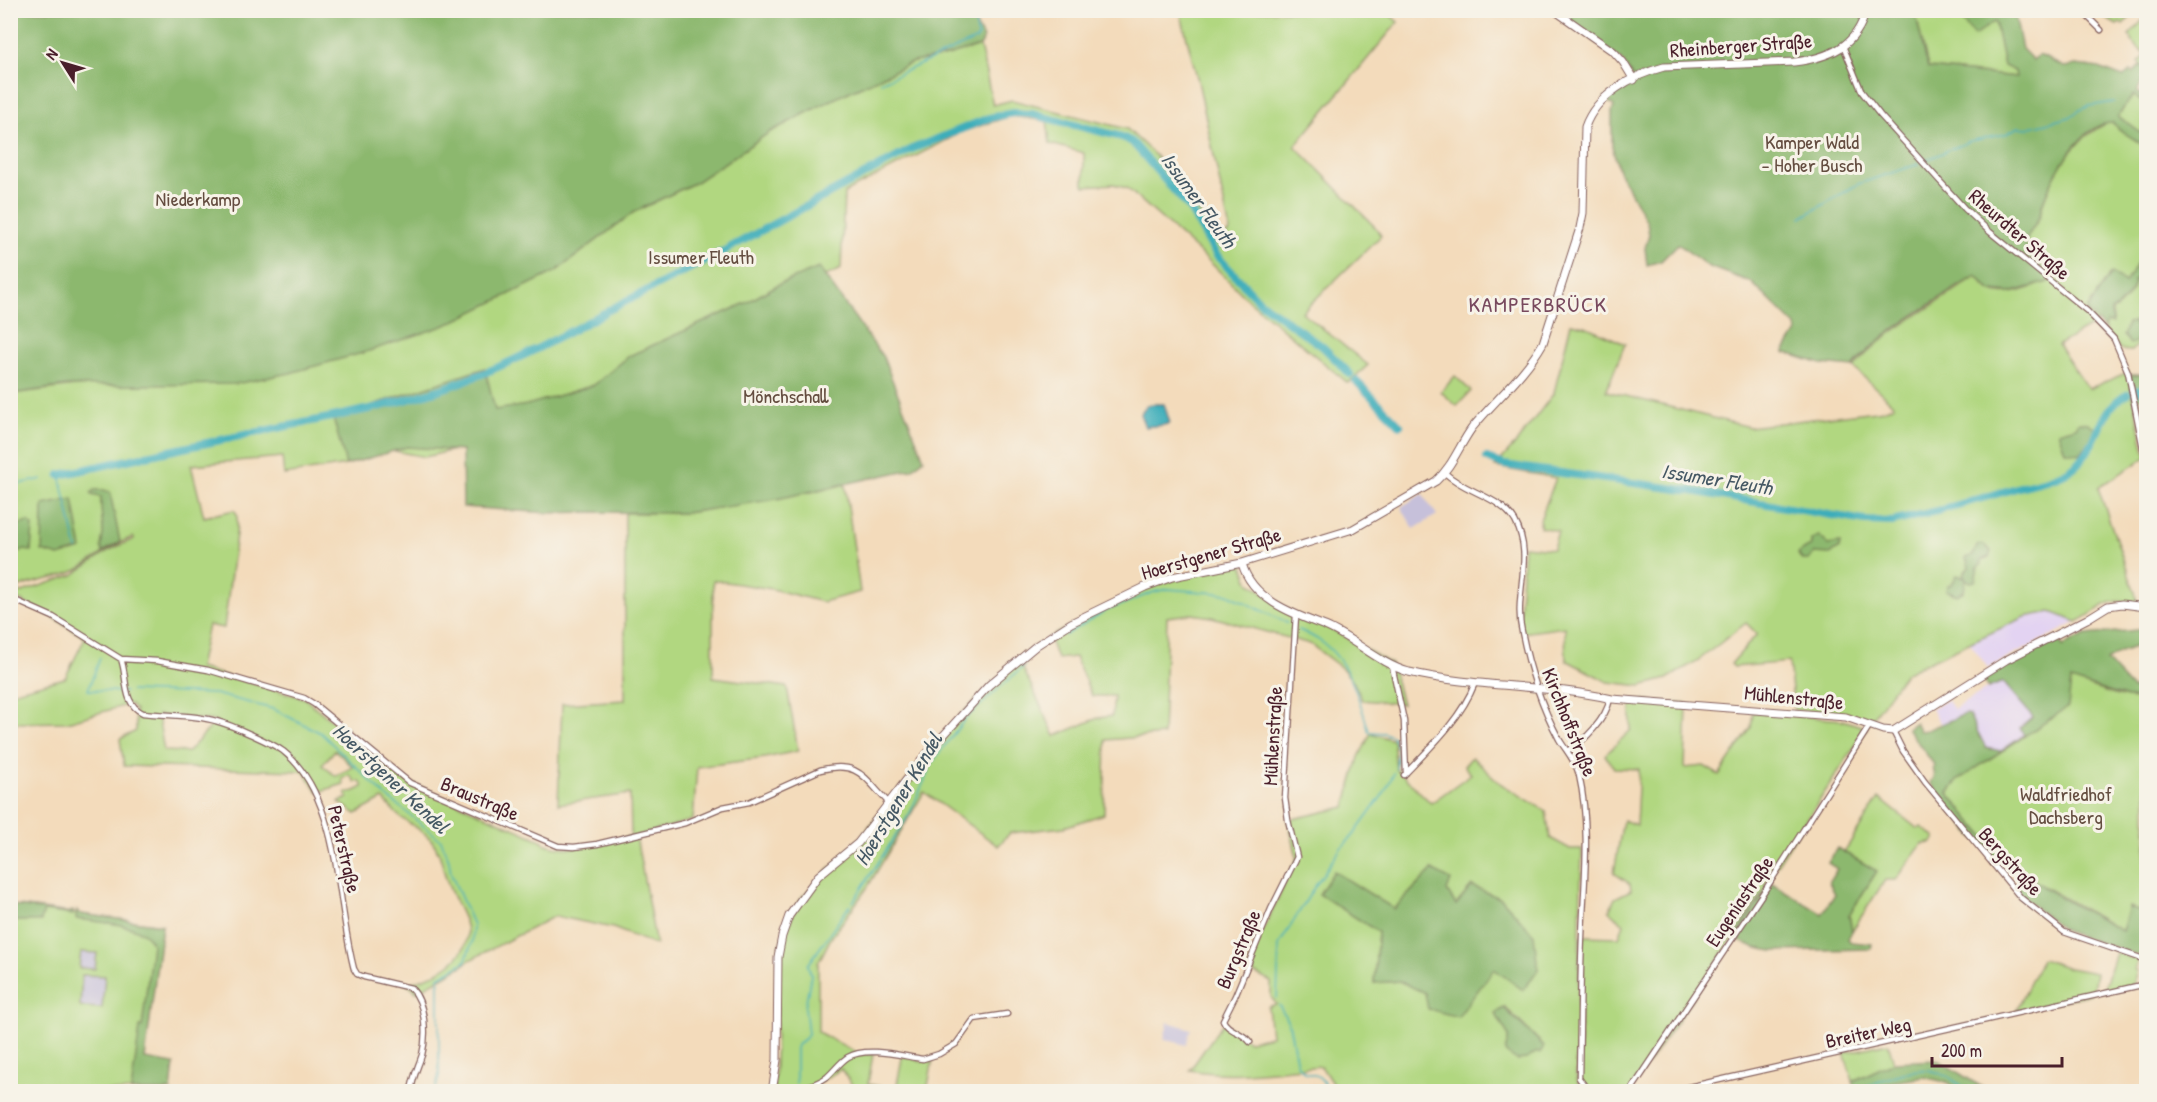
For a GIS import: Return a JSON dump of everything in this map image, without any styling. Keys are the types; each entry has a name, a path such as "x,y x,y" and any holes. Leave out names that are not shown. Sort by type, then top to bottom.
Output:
{"main road":[{"path":"1554,10 1614,52 1634,80"},
{"name":"Rheinberger Straße","path":"1634,80 1664,67 1811,60 1843,46 1857,34 1866,10"},
{"name":"Hoerstgener Straße","path":"772,1091 777,1060 778,957 785,926 799,900 818,876 858,843 931,748 989,685 1047,638 1095,609 1172,577 1242,563 1353,529 1430,485 1445,473 1471,431 1533,358 1542,343 1580,228 1583,213 1584,138 1588,118 1605,98 1634,80"},
{"name":"Mühlenstraße","path":"1242,563 1249,582 1260,592 1296,615 1328,627 1407,671 1538,690 1582,693 1610,699 1846,717 1893,731"},
{"path":"1893,731 2006,660 2108,606 2122,604 2146,607"}],"street":[{"path":"2081,10 2101,30"},
{"name":"Rheurdter Straße","path":"1843,46 1862,92 1965,209 2087,310 2114,339 2128,372 2146,459"},
{"name":"Kirchhoffstraße","path":"1445,473 1456,482 1493,500 1513,519 1519,530 1525,553 1519,618 1522,633 1538,690 1559,740 1577,767 1583,798 1586,850 1579,1078 1589,1092"},
{"name":"Braustraße","path":"10,598 53,617 121,659 167,662 208,670 304,698 410,783 558,846 597,844 685,823 723,807 749,802 830,767 844,766 857,771 888,802"},
{"name":"Mühlenstraße","path":"1296,615 1285,798 1288,820 1298,857"},
{"name":"Peterstraße","path":"121,659 130,704 135,710 143,713 216,721 242,730 281,749 291,758 313,788 320,802 329,836 354,969 357,974 364,977 406,985 416,993 419,999 423,1017 424,1043 411,1092"},
{"path":"1391,664 1404,721 1405,774 1437,742 1471,694 1475,682"},
{"path":"1567,751 1596,724 1609,705 1610,699"},
{"name":"Eugeniastraße","path":"1630,1092 1767,887 1870,725"},
{"name":"Bergstraße","path":"1893,731 1903,751 1925,782 2021,898 2064,932 2146,960"},
{"name":"Burgstraße","path":"1250,1042 1245,1036 1226,1026 1223,1020 1271,909 1298,857"},
{"name":"Breiter Weg","path":"1666,1092 2146,984"},
{"path":"772,1091 813,1084 824,1079 849,1057 859,1054 870,1052 922,1059 931,1058 957,1044 974,1018 1007,1014"}],"shaded area":[{"path":"1422,494 1437,515 1414,529 1401,507"},
{"path":"2051,612 2077,622 1988,668 1970,643 2025,617"},
{"path":"2003,682 2033,717 2024,734 2001,751 1986,748 1969,715 1964,714 1941,724 1931,709 1948,701 1954,709 1988,688"},
{"path":"81,952 97,953 95,969 79,968"},
{"path":"82,974 105,975 103,1008 80,1007"},
{"path":"1168,1022 1191,1029 1186,1045 1164,1039"}],"green space":[{"name":"Niederkamp","path":"979,10 976,23 983,37 980,46 947,56 913,62 827,102 770,132 696,182 634,212 555,272 446,325 366,352 290,373 235,384 67,386 11,394 11,11"},
{"path":"2136,10 2123,25 2120,23 2117,25 2093,11"},
{"path":"1180,11 1386,11 1398,22 1295,146 1376,228 1381,236 1302,312 1368,365 1348,383 1247,299 1209,261 1128,189 1114,184 1084,186 1084,153 1050,144 1047,121 1011,116 964,131 844,193 841,269 826,276 823,274 619,376 454,450 425,457 390,450 346,465 284,475 282,457 191,465 204,517 234,510 237,514 224,628 208,625 199,668 304,698 403,779 543,841 543,843 565,848 598,844 631,836 630,794 558,804 562,704 625,700 625,513 686,513 823,490 845,484 860,592 822,602 772,589 713,580 713,677 787,687 798,751 697,767 693,820 636,836 656,945 613,928 555,916 466,962 416,992 405,984 439,971 458,956 467,935 465,922 450,889 438,851 429,837 399,816 383,799 356,814 339,802 348,798 346,793 363,787 360,781 355,782 350,775 342,779 344,784 318,792 305,773 301,771 124,766 120,739 136,731 135,710 130,704 67,722 11,723 11,692 65,678 85,638 53,617 15,598 16,594 73,575 108,551 134,539 133,537 118,544 77,570 27,584 11,591 11,394 75,386 555,272 634,212 696,182 770,132 827,102 913,62 947,56 980,46 993,105 1012,100 1127,129 1156,156 1204,218 1217,242 1230,231 1198,81","holes":["158,715 216,721 188,752 164,751","335,750 353,767 336,776 322,765"]},
{"name":"Kamper Wald - Hoher Busch","path":"1554,11 1915,11 1928,68 2016,77 2015,71 2004,66 1995,21 1974,36 1955,11 2014,11 2022,49 2033,60 2039,55 2064,67 2076,65 2099,68 2123,77 2130,71 2133,73 2141,65 2146,70 2146,78 2143,79 2137,93 2146,96 2146,105 2133,95 2118,116 2146,137 2146,148 2113,123 2101,125 2090,131 2070,152 2048,191 2026,244 2030,257 2054,277 2051,281 2010,293 1991,291 1976,275 1894,329 1878,341 1853,367 1821,364 1784,352 1797,332 1796,326 1751,282 1709,267 1678,244 1661,261 1647,265 1645,248 1649,235 1647,222 1619,171 1612,146 1614,106 1604,99 1634,80 1623,61"},
{"path":"1915,11 1955,11 1974,35 1995,21 2004,65 2015,71 2017,77 1928,68"},
{"path":"2145,18 2146,55 2131,41 2132,38 2129,35"},
{"path":"2146,55 2146,70 2139,63"},
{"path":"2133,95 2146,105 2146,137 2118,116"},
{"path":"2107,123 2113,123 2146,148 2146,250 2125,283 2110,274 2087,310 2098,322 2058,345 2088,389 2128,372 2146,457 2098,488 2139,604 2112,602 2077,622 2051,612 2025,617 1905,673 1870,721 1847,714 1794,710 1789,662 1734,667 1731,664 1757,634 1746,623 1700,659 1667,679 1641,686 1608,682 1566,660 1565,627 1522,633 1519,618 1524,546 1553,549 1558,531 1540,527 1540,520 1556,478 1495,467 1554,393 1571,323 1585,326 1625,344 1606,391 1749,427 1884,410 1894,405 1854,368 1879,342 1976,276 1986,287 1997,293 2032,287 2054,277 2029,257 2026,248 2027,239 2039,218 2054,177 2068,155 2085,137"},
{"path":"2146,250 2146,274 2134,281 2132,290 2126,298 2111,311 2112,323 2107,323 2104,329 2087,311 2088,308 2111,273 2125,283"},
{"name":"Mönchschall","path":"819,268 883,357 924,459 912,469 777,499 686,513 549,513 463,507 462,451 407,447 346,465 332,414 366,407 485,368 495,410 527,405 594,385 629,356 748,302 777,285"},
{"path":"2146,275 2146,337 2131,351 2120,350 2104,329 2107,322 2112,323 2112,311 2126,299 2132,290 2134,281"},
{"path":"2135,322 2136,329 2142,334 2140,341 2130,344 2123,335 2127,324"},
{"path":"2128,375 2146,375 2146,398 2133,398"},
{"path":"1455,376 1471,391 1457,406 1441,392"},
{"path":"2079,422 2088,423 2099,430 2080,454 2065,451 2058,432 2076,427"},
{"path":"94,490 110,492 120,542 102,552 101,497 92,495"},
{"path":"73,499 82,549 59,556 42,551 43,505"},
{"path":"28,522 33,526 31,551 24,550 11,554 11,527"},
{"path":"1819,536 1829,545 1840,543 1839,549 1830,554 1814,553 1809,560 1802,560 1798,554 1811,546 1811,540"},
{"path":"1983,544 1991,551 1989,557 1981,560 1982,564 1978,567 1975,581 1970,582 1966,579 1964,591 1957,595 1946,590 1957,575 1965,577 1963,574 1969,567 1966,558 1973,555 1977,546"},
{"path":"1242,563 1249,582 1296,615 1328,627 1391,664 1402,704 1362,700 1354,683 1343,669 1310,644 1212,617 1192,614 1167,617 1163,735 1106,740 1104,814 1064,827 1010,833 998,846 924,792 867,888 831,938 818,963 818,1032 859,1054 873,1054 868,1084 896,1090 904,1056 922,1062 933,1059 927,1091 856,1091 841,1069 808,1091 774,1092 779,947 799,900 858,840 960,715 1019,660 1055,736 1098,718 1112,716 1114,696 1092,696 1075,657 1057,659 1049,637 1145,587"},
{"path":"2146,629 2146,643 2120,652 2106,661 2132,689 2146,683 2146,696 2127,698 2071,680 2068,707 1958,780 1948,793 2000,853 2028,876 2058,896 2122,931 2129,907 2146,913 2146,958 2065,931 2022,897 2012,887 2026,877 2015,868 2011,871 2000,859 1995,859 1978,839 1974,838 1930,782 1934,778 1933,768 1935,766 1907,728 1915,722 1920,731 1927,730 1965,714 1969,715 1986,748 2001,751 2024,735 2020,728 2033,717 2003,682 1988,688 1981,678 2057,638 2063,646 2086,635"},
{"name":"Waldfriedhof Dachsberg","path":"2071,679 2120,697 2146,696 2146,913 2129,907 2122,931 2034,881 1986,839 1948,793 1958,780 2053,717"},
{"path":"1631,700 1687,704 1685,768 1704,766 1719,775 1751,728 1753,712 1843,720 1867,728 1765,883 1767,887 1630,1091 1589,1091 1579,1078 1582,936 1619,937 1624,924 1609,911 1615,898 1631,890 1630,884 1614,873 1623,820 1636,825 1639,769 1614,768 1605,755 1631,730"},
{"path":"1371,733 1393,740 1396,769 1431,803 1471,774 1464,766 1472,757 1501,784 1546,811 1550,838 1570,849 1582,849 1576,1075 1578,1083 1587,1091 1337,1091 1321,1066 1239,1073 1190,1070 1223,1023 1249,1041 1271,1036 1268,1007 1276,1004 1271,997 1271,982 1248,970 1251,957 1297,857 1288,820 1345,807 1359,757","holes":["1432,870 1456,905 1472,886 1502,899 1534,935 1494,969 1426,993 1399,981 1374,983 1378,932 1394,909","1505,1007 1544,1046 1527,1059 1506,1052 1510,1036 1496,1013"]},
{"path":"1879,798 1918,829 1921,827 1936,838 1932,843 1922,844 1896,880 1885,880 1852,931 1849,915 1877,871 1844,852"},
{"path":"1837,848 1877,871 1849,915 1852,931 1848,939 1851,942 1872,944 1871,949 1773,951 1756,948 1734,938 1772,883 1822,914 1835,894 1829,882 1837,869 1828,863"},
{"path":"1432,870 1451,880 1447,891 1456,905 1472,886 1502,899 1534,935 1538,970 1523,990 1494,969 1458,1017 1428,1009 1425,993 1399,981 1374,983 1378,932 1319,894 1334,871 1394,909"},
{"path":"10,905 66,913 73,911 73,915 44,911 41,921 11,921"},
{"path":"11,905 162,925 138,1091 11,1092","holes":["81,952 97,953 95,969 79,968","82,975 105,976 102,1008 80,1007"]},
{"path":"77,910 81,914 162,925 145,1059 174,1064 171,1091 131,1091 140,1027 142,1027 152,944 148,937 130,928 76,919"},
{"path":"2116,953 2138,960 2135,970 2138,971 2133,985 2103,992"},
{"path":"2042,959 2069,968 2096,973 2092,994 2016,1011"},
{"path":"1504,1008 1544,1046 1540,1053 1537,1052 1527,1059 1517,1060 1505,1052 1509,1036 1495,1013"},
{"path":"1888,1043 1894,1062 1853,1081 1844,1053"},
{"path":"1938,1060 1988,1091 1963,1091 1945,1082 1924,1077 1893,1082 1871,1091 1856,1091 1853,1081 1894,1062"}],"water":[{"path":"1164,404 1170,423 1145,427 1140,414 1147,405"}],"waterway":[{"path":"881,82 977,39 972,10"},
{"path":"1926,160 1970,141 2006,134 2018,127 2027,128 2070,117 2089,106 2114,102"},
{"name":"Issumer Fleuth","path":"731,247 912,149 989,118 1013,113 1031,114 1122,137 1132,142 1189,208 1217,256 1260,302 1322,346 1350,374"},
{"path":"1801,218 1858,184 1919,164"},
{"name":"Issumer Fleuth","path":"609,310 726,250"},
{"name":"Issumer Fleuth","path":"254,433 360,411 439,390 518,358 604,313"},
{"name":"Issumer Fleuth","path":"1356,381 1400,425"},
{"name":"Issumer Fleuth","path":"2135,391 2146,389"},
{"name":"Issumer Fleuth","path":"1947,508 2049,479 2068,471 2082,459 2089,449 2110,409 2127,394"},
{"name":"Issumer Fleuth","path":"146,456 249,434"},
{"name":"Issumer Fleuth","path":"60,475 141,457"},
{"name":"Issumer Fleuth","path":"1487,458 1504,465 1692,491 1865,521 1892,522 1941,510"},
{"name":"Hoerstgener Kendel","path":"56,476 60,475 77,549"},
{"name":"Issumer Fleuth","path":"10,486 42,479"},
{"name":"Hoerstgener Kendel","path":"1065,635 1105,611 1168,589 1228,594 1287,623"},
{"name":"Hoerstgener Kendel","path":"1299,630 1320,641 1339,659 1352,682 1369,732 1384,733 1393,737 1398,751 1396,769"},
{"name":"Hoerstgener Kendel","path":"100,658 88,690 125,692"},
{"name":"Hoerstgener Kendel","path":"853,902 910,813 933,761 965,719 1025,665"},
{"name":"Hoerstgener Kendel","path":"131,691 215,694 273,709 321,733 384,794 441,840 449,860 451,874 473,925 472,942 465,962 439,977 439,1075 435,1092"},
{"name":"Hoerstgener Kendel","path":"1277,998 1279,945 1315,886 1384,793 1394,773"},
{"name":"Hoerstgener Kendel","path":"796,1083 796,1048 808,1034 805,1007 811,975 808,965 850,905"},
{"name":"Hoerstgener Kendel","path":"1279,1005 1289,1024 1297,1064 1305,1073 1320,1078 1329,1092"},
{"name":"Hoerstgener Kendel","path":"1859,1089 1894,1076 1928,1070 1951,1079 1971,1092"}],"district":[{"name":"KAMPERBRÜCK","path":"1538,304"}]}
